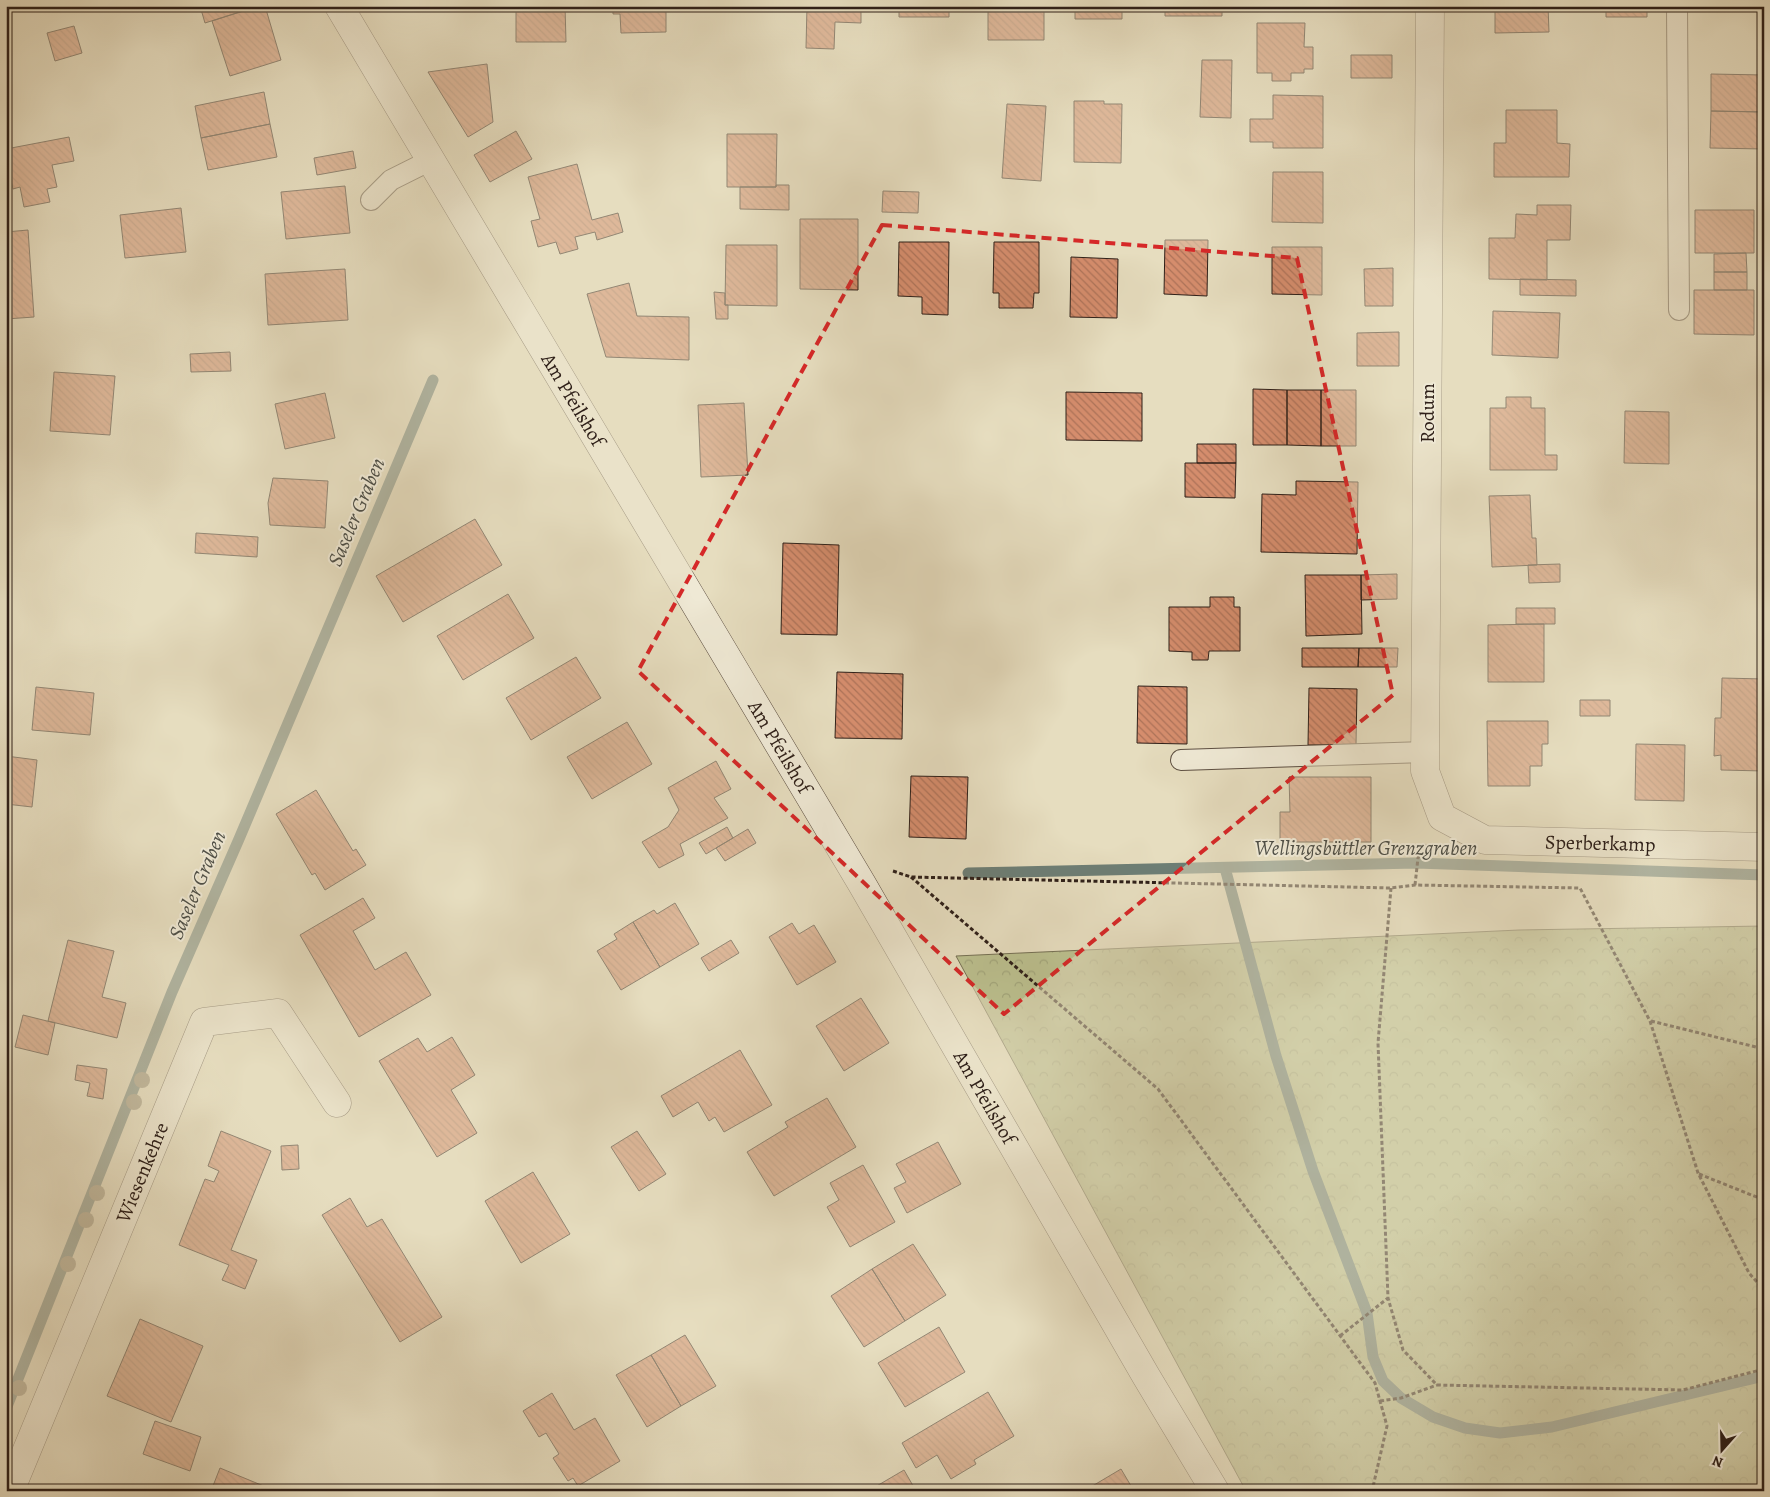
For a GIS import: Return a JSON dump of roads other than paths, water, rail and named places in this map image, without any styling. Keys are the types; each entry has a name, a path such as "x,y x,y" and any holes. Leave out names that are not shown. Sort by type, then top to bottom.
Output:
{"street":[{"name":"Am Pfeilshof","path":"339,6 862,884 1146,1376 1215,1491"},
{"name":"Rodum","path":"1430,6 1425,771 1442,816"},
{"name":"Sperberkamp","path":"1442,816 1485,840 1764,847"},
{"name":"Wiesenkehre","path":"10,1491 204,1022 278,1013 337,1103"}],"lane":[{"path":"1677,6 1679,310"},
{"path":"371,200 391,180 431,160"},
{"path":"1181,760 1425,752"}],"waterway":[{"name":"Saseler Graben","path":"6,1409 172,992 239,839 433,380"},
{"name":"Wellingsbüttler Grenzgraben","path":"968,873 1416,863 1764,875"},
{"path":"1225,868 1276,1056 1313,1171 1367,1313 1373,1357 1383,1381 1401,1398 1433,1417 1465,1428 1500,1433 1552,1427 1764,1376"}]}
